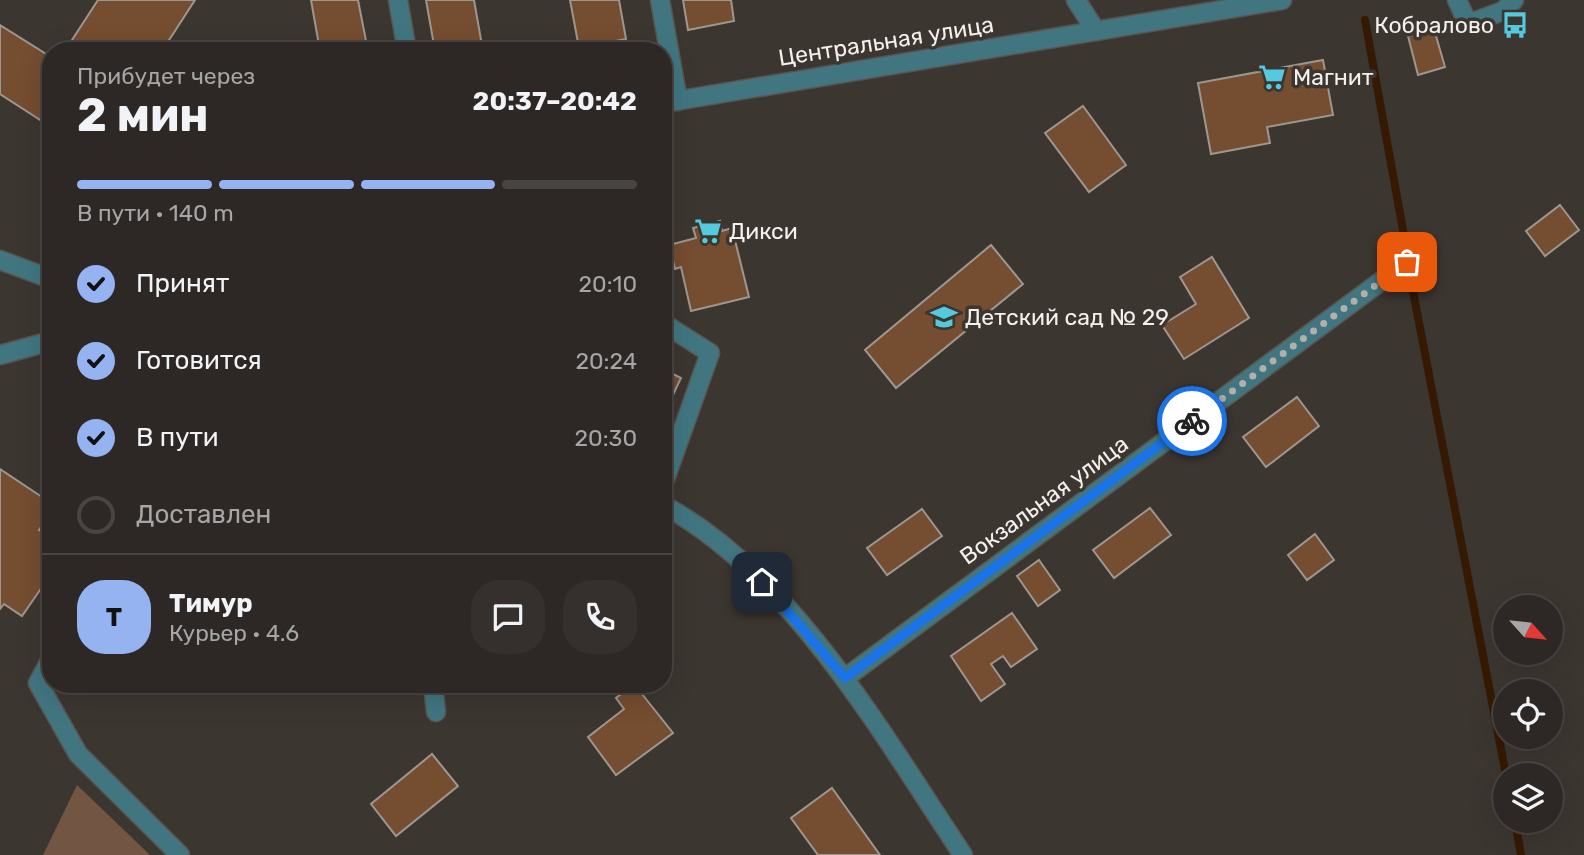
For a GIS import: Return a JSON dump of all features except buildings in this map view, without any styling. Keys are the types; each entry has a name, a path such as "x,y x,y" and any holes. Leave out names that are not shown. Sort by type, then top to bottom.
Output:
{"street":[{"path":"398,0 405,42"},
{"path":"660,0 665,42"},
{"path":"1076,0 1096,31"},
{"name":"Центральная улица","path":"672,102 1096,31 1230,4 1282,0"},
{"path":"1457,0 1468,24 1503,11 1514,0"},
{"path":"0,260 42,276"},
{"name":"Вокзальная улица","path":"845,678 1407,262"},
{"path":"672,329 710,353 672,460"},
{"path":"0,355 42,343"},
{"path":"672,510 697,523 745,562 845,678 963,855"},
{"path":"44,693 78,754 180,855"},
{"path":"434,693 436,712"}],"shaded area":[{"path":"77,785 150,855 43,855"}],"waterway":[{"path":"1365,20 1405,241"},
{"path":"1411,281 1504,763"},
{"path":"1517,833 1521,855"}],"way so far":[{"path":"1192,421 1407,262"}],"place":[{"name":"Кобралово","path":"1515,25"},
{"name":"Магнит","path":"1272,77"},
{"name":"Дикси","path":"708,231"},
{"name":"Детский сад № 29","path":"944,317"}],"route":[{"path":"762,582 845,678 1192,421"}]}
